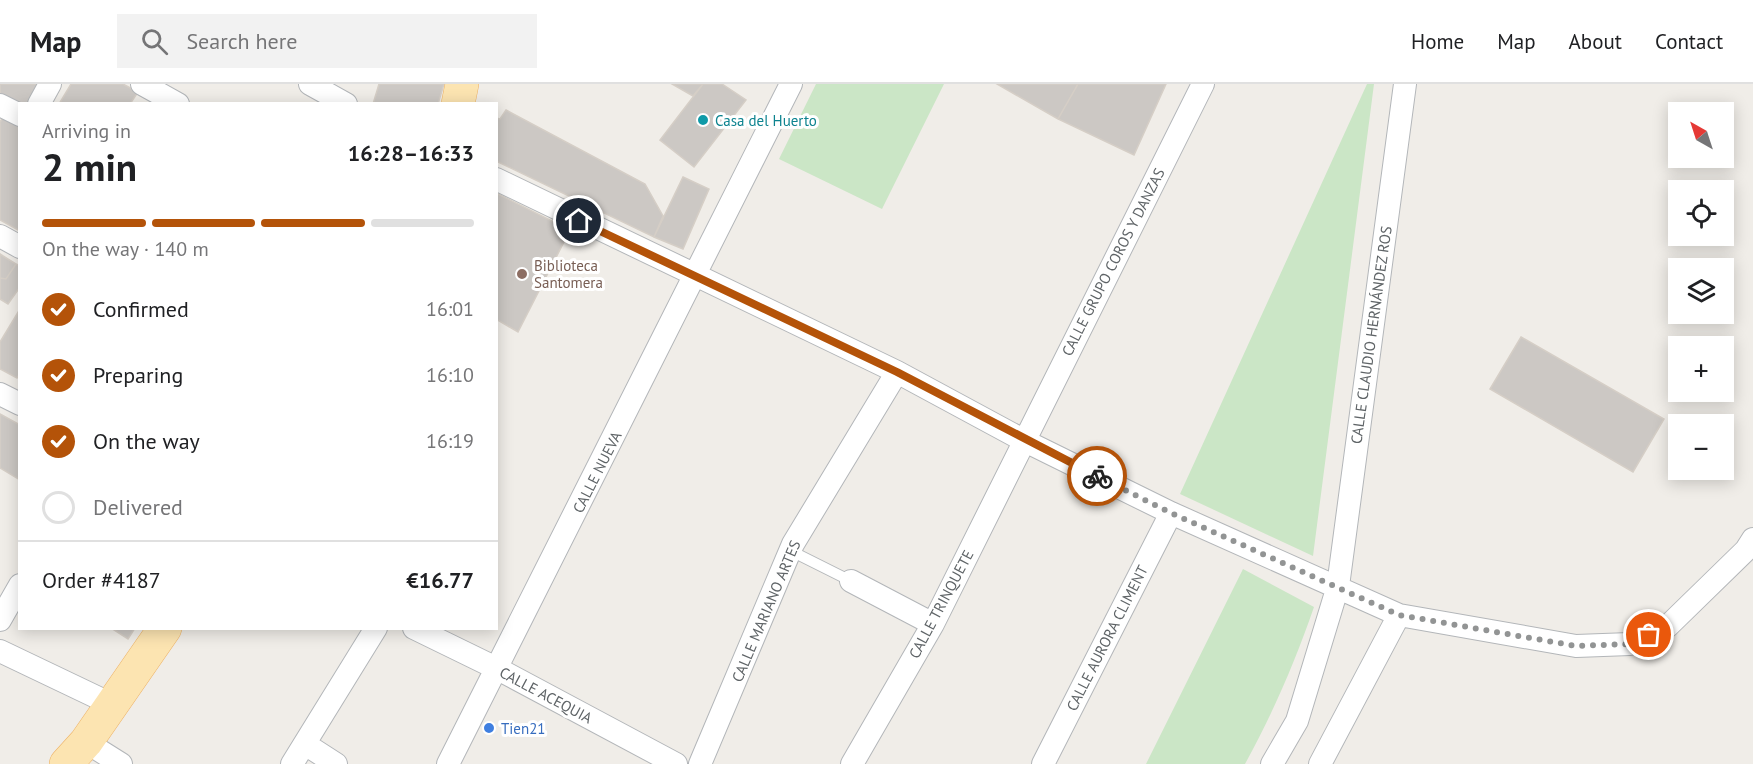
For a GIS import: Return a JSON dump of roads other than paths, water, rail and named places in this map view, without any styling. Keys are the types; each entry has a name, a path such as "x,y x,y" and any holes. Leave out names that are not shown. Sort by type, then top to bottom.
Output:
{"main road":[{"path":"458,102 462,84"},
{"path":"76,753 164,630"}],"street":[{"path":"40,102 50,84"},
{"path":"142,84 174,102"},
{"path":"310,84 342,102"},
{"name":"CALLE NUEVA","path":"448,764 697,275 791,84"},
{"name":"CALLE GRUPO COROS Y DANZAS","path":"1023,440 1203,84"},
{"name":"CALLE CLAUDIO HERNÁNDEZ ROS","path":"1272,764 1297,721 1338,586 1405,84"},
{"path":"0,105 18,114"},
{"path":"498,180 897,372 1023,440 1171,513 1399,615 1576,646 1630,644 1668,626 1746,550 1753,539"},
{"path":"0,236 18,246"},
{"name":"CALLE MARIANO ARTES","path":"700,764 791,551 897,372"},
{"path":"0,393 18,403"},
{"name":"CALLE TRINQUETE","path":"852,764 933,624 1023,440"},
{"name":"CALLE AURORA CLIMENT","path":"1043,764 1171,513"},
{"path":"851,581 933,624"},
{"path":"0,620 18,588"},
{"path":"1320,764 1399,615"},
{"path":"292,764 375,630"},
{"name":"CALLE ACEQUIA","path":"418,630 498,669 676,764"},
{"path":"0,651 111,704"},
{"path":"305,744 336,764"},
{"path":"76,753 121,764"}],"lane":[{"path":"791,551 851,581"}],"place":[{"name":"Casa del Huerto","path":"703,120"},
{"name":"Biblioteca Santomera","path":"522,274"},
{"name":"Tien21","path":"489,728"}]}
